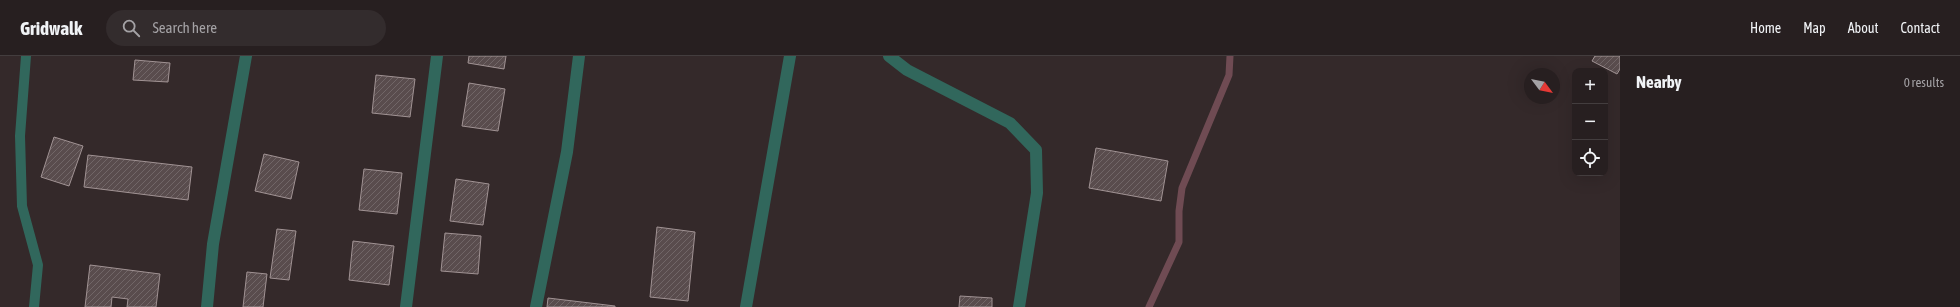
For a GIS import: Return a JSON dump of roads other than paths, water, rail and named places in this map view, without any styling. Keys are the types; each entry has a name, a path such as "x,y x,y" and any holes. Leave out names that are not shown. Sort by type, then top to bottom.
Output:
{"street":[{"path":"207,307 213,244 246,56"},
{"path":"406,307 437,56"},
{"path":"536,307 567,152 579,56"},
{"path":"746,307 790,56"},
{"path":"889,56 907,70 1010,122 1036,150 1037,193 1019,307"}],"lane":[{"path":"26,56 20,136 22,206 38,265 34,307"}],"waterway":[{"path":"1149,307 1179,242 1179,211 1182,188 1229,75 1230,56"}]}
